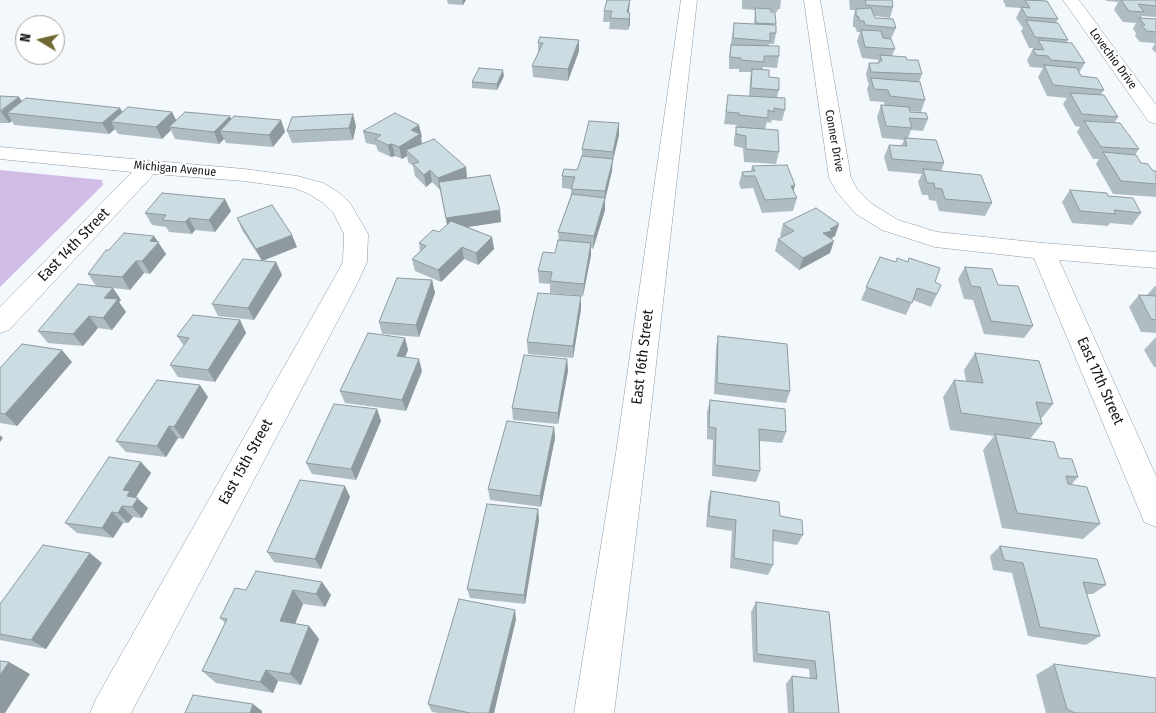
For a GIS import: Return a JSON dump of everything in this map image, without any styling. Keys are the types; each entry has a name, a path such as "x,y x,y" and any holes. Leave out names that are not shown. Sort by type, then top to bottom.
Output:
{"street":[{"name":"East 16th Street","path":"594,713 631,454 689,0"},
{"name":"Conner Drive","path":"812,0 840,178 848,192 864,209 890,225 911,233 935,239 1043,251"},
{"name":"Lovechio Drive","path":"1071,0 1156,118"},
{"name":"Michigan Avenue","path":"0,152 244,175 297,182 315,188 330,197 342,208"},
{"name":"East 14th Street","path":"0,322 149,167"},
{"name":"East 15th Street","path":"110,713 355,262 356,234 342,208"},
{"path":"1043,251 1156,260"},
{"name":"East 17th Street","path":"1043,251 1156,512"}],"shaded area":[{"path":"0,170 102,180 103,185 0,287"}],"building":[{"path":"607,0 630,0 627,12 630,13 629,19 610,18 612,11 604,11"},
{"path":"865,0 892,0 893,7 866,5"},
{"path":"1025,0 1047,1 1058,19 1027,17 1021,7 1030,8"},
{"path":"1121,0 1156,0 1156,6 1138,4 1144,12 1129,11"},
{"path":"755,8 771,9 771,12 775,12 776,24 756,23"},
{"path":"871,8 875,18 893,19 896,28 865,25 864,21 860,21 858,16 856,16 856,9"},
{"path":"1139,18 1156,19 1156,32 1147,31 1141,25 1145,25"},
{"path":"1026,20 1058,23 1068,40 1035,37"},
{"path":"734,23 776,25 776,33 770,33 770,41 733,38"},
{"path":"861,30 881,31 883,38 891,39 895,49 865,47"},
{"path":"540,37 579,40 568,69 532,66 543,43 538,43"},
{"path":"1038,40 1072,43 1085,63 1051,60 1048,56 1036,55 1033,49 1044,50"},
{"path":"731,45 779,46 779,56 764,56 764,62 741,60 741,58 730,57"},
{"path":"880,55 918,60 922,74 871,72 869,63 879,63 879,61 882,61"},
{"path":"1044,65 1077,68 1081,76 1097,78 1104,90 1053,85"},
{"path":"479,68 503,70 497,84 472,82"},
{"path":"752,69 769,70 769,77 779,78 779,90 751,88"},
{"path":"871,78 920,82 925,100 890,96 888,90 874,89"},
{"path":"1070,93 1104,95 1118,117 1082,114"},
{"path":"728,95 785,98 785,110 774,108 774,112 768,110 768,118 726,112"},
{"path":"0,96 19,97 0,111"},
{"path":"26,98 120,108 102,123 7,113"},
{"path":"881,105 909,107 910,112 926,113 928,119 909,118 912,128 886,126"},
{"path":"128,107 172,112 156,127 111,122"},
{"path":"185,112 230,116 214,132 169,127"},
{"path":"395,113 419,125 411,130 420,134 399,147 392,144 388,145 375,139 381,135 363,131"},
{"path":"353,114 349,128 287,131 292,117"},
{"path":"234,116 281,120 269,135 220,131"},
{"path":"589,121 619,123 613,152 582,149"},
{"path":"1084,121 1120,123 1139,149 1101,147"},
{"path":"736,127 778,130 779,152 746,149 746,136 736,134"},
{"path":"905,138 936,140 944,163 892,159 889,145 907,146"},
{"path":"434,139 466,167 438,178 430,170 424,175 413,164 419,162 406,150"},
{"path":"1103,152 1136,155 1141,163 1148,164 1153,171 1156,171 1156,184 1121,181"},
{"path":"582,156 613,159 605,191 571,189 575,177 562,176 564,169 577,170"},
{"path":"787,165 795,185 791,186 797,198 765,200 755,176 744,176 742,172 755,171 752,166"},
{"path":"923,169 981,175 992,203 945,199 942,189 935,188 934,183 927,183"},
{"path":"490,175 500,210 446,218 439,182"},
{"path":"1070,190 1107,193 1108,196 1133,198 1141,213 1114,210 1116,214 1080,211"},
{"path":"162,193 225,199 209,220 189,218 185,222 162,220 166,215 145,213"},
{"path":"572,194 605,198 594,236 558,232"},
{"path":"272,205 292,235 256,249 237,218"},
{"path":"816,208 839,224 830,229 832,231 823,233 834,241 803,258 778,239 794,231 783,224"},
{"path":"451,221 492,237 476,253 462,247 438,270 412,259 426,246 419,243 433,230 439,232"},
{"path":"124,233 154,236 150,241 159,242 142,261 136,261 122,277 88,274 106,250 109,250"},
{"path":"558,240 591,243 584,284 550,281 552,272 538,271 543,252 555,253"},
{"path":"880,257 896,262 897,258 908,262 909,258 940,268 935,282 941,285 937,294 917,288 912,303 866,287"},
{"path":"243,259 276,262 248,308 212,304"},
{"path":"965,267 992,269 998,285 1018,286 1033,326 991,321 980,287 971,286"},
{"path":"397,278 432,280 416,325 379,322"},
{"path":"78,284 113,288 104,298 118,299 103,318 89,316 73,334 38,331"},
{"path":"538,293 581,296 573,346 527,342"},
{"path":"1139,295 1156,296 1156,320 1151,319"},
{"path":"193,315 240,320 208,370 170,365 189,338 177,336"},
{"path":"368,333 405,338 397,356 419,359 402,400 340,391"},
{"path":"718,336 787,344 790,391 717,383"},
{"path":"22,344 62,350 5,414 0,413 0,368"},
{"path":"975,353 1039,361 1053,404 1036,402 1042,424 961,413 954,380 983,383"},
{"path":"524,355 567,359 558,413 512,408"},
{"path":"157,380 200,385 174,427 169,426 157,446 116,441"},
{"path":"710,400 785,409 786,432 759,429 760,471 715,465 716,428 709,427"},
{"path":"334,404 377,409 351,469 306,463"},
{"path":"507,421 554,427 540,496 488,489"},
{"path":"995,434 1054,442 1059,458 1072,459 1078,477 1066,476 1068,484 1087,487 1100,524 1017,513"},
{"path":"109,457 141,462 123,490 130,491 127,496 138,498 132,507 122,506 118,513 112,512 102,528 65,523"},
{"path":"300,480 345,486 315,559 267,552"},
{"path":"711,491 779,502 780,516 802,520 803,535 773,530 773,565 734,558 736,520 709,516"},
{"path":"487,504 538,509 524,595 467,589"},
{"path":"43,545 90,553 31,640 0,634 0,604"},
{"path":"1000,546 1097,559 1106,585 1083,582 1100,636 1040,627 1023,563 1004,560"},
{"path":"256,571 322,582 316,594 293,590 280,621 309,626 290,674 266,670 260,682 202,671 227,619 220,618 235,588 246,590"},
{"path":"459,599 515,610 489,713 470,713 428,704"},
{"path":"756,602 829,612 839,713 794,713 792,676 817,679 815,661 757,654"},
{"path":"0,661 9,662 0,675"},
{"path":"1054,664 1156,678 1156,713 1075,713 1067,709"},
{"path":"193,695 253,704 250,713 185,713"}]}
